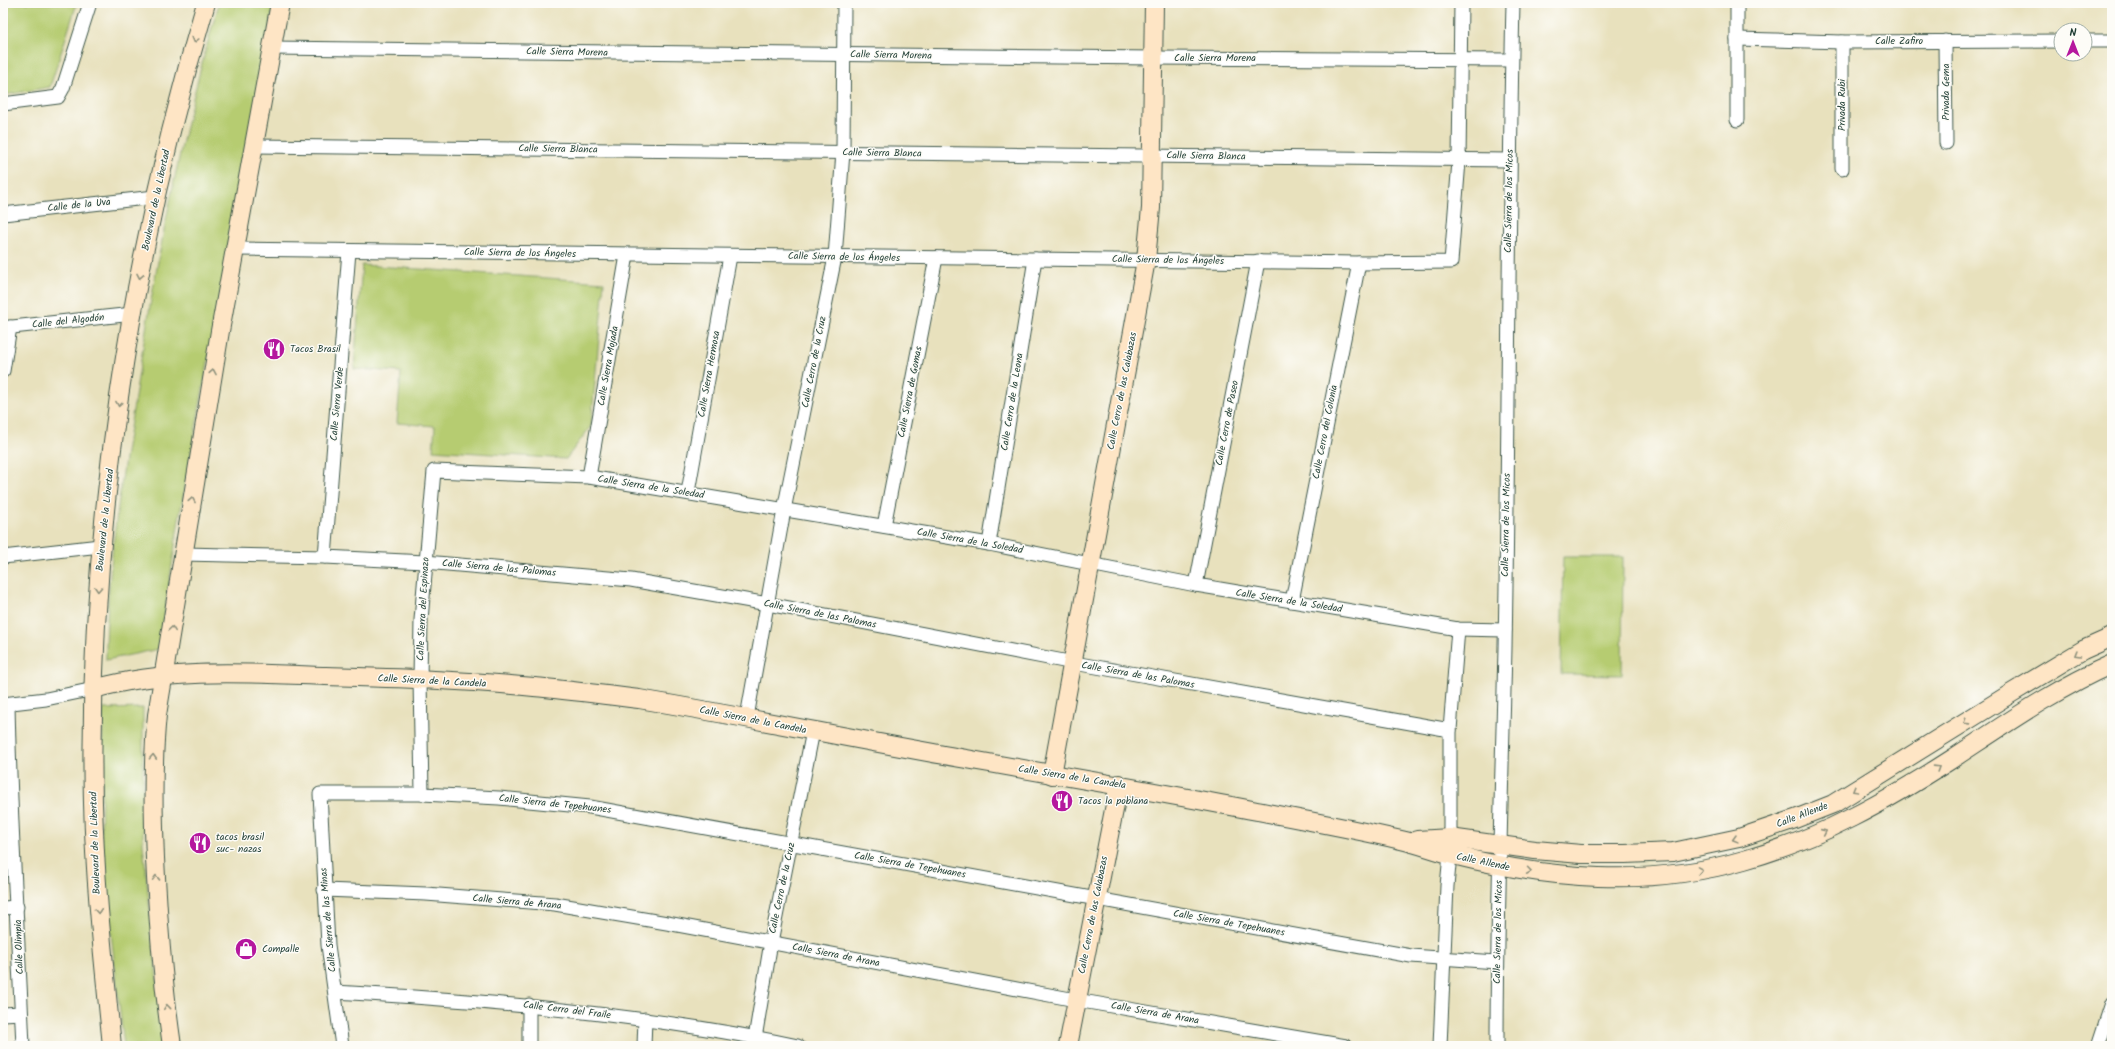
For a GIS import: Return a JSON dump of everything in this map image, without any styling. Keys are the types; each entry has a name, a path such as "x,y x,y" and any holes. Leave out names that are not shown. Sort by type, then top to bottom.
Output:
{"street":[{"path":"3,104 58,97 63,88 90,3"},
{"name":"Boulevard de la Libertad","path":"112,1046 98,912 93,802 94,689 100,546 133,314 155,197 175,114 206,3"},
{"path":"172,1046 157,905 152,796 154,744 157,715 165,674 183,554 220,331 237,249 280,3"},
{"name":"Calle Cerro de la Cruz","path":"747,717 784,510 835,257 843,152 844,3"},
{"name":"Calle Cerro de las Calabazas","path":"1052,775 1074,663 1090,563 1146,260 1152,155 1154,3"},
{"path":"1459,160 1461,3"},
{"name":"Calle Sierra de los Micos","path":"1497,1046 1497,962 1505,630 1509,160 1513,3"},
{"path":"1737,5 1737,120"},
{"name":"Calle Zafiro","path":"1737,39 1842,42 2053,41"},
{"name":"Privada Gema","path":"1945,41 1946,143"},
{"path":"2093,41 2112,41"},
{"name":"Privada Rubi","path":"1842,42 1842,169"},
{"name":"Calle Sierra Morena","path":"271,48 844,55 1511,60"},
{"name":"Calle Sierra Blanca","path":"255,146 1509,160"},
{"name":"Calle Sierra de los Ángeles","path":"237,249 1359,263 1451,262 1459,160"},
{"name":"Calle de la Uva","path":"3,214 155,197"},
{"name":"Calle Sierra Verde","path":"325,557 349,251"},
{"name":"Calle Sierra Mojada","path":"589,477 627,255"},
{"name":"Calle Sierra Hermosa","path":"688,492 730,256"},
{"name":"Calle Sierra de Gomas","path":"884,526 936,258"},
{"name":"Calle Cerro de la Leona","path":"989,544 1035,259"},
{"name":"Calle Cerro de Paseo","path":"1196,585 1258,261"},
{"name":"Calle Cerro del Colonia","path":"1292,601 1359,263"},
{"name":"Calle del Algodón","path":"7,328 133,314"},
{"path":"3,371 7,328"},
{"name":"Calle Sierra de la Soledad","path":"434,472 589,477 688,492 784,510 989,544 1196,585 1458,629 1505,630"},
{"name":"Calle Sierra del Espinazo","path":"422,794 420,679 425,562 434,472"},
{"path":"3,557 100,546"},
{"name":"Calle Sierra de las Palomas","path":"183,554 325,557 425,562 631,580 768,604 1074,663 1450,730"},
{"path":"1440,1046 1450,846 1450,730 1458,629"},
{"name":"Calle Allende","path":"1450,846 1500,845 1581,854 1673,852 1739,838 1794,820 1832,804 2056,666 2083,650 2112,638"},
{"name":"Calle Allende","path":"1450,846 1499,866 1546,874 1584,877 1625,878 1676,874 1744,861 1801,842 1841,824 1888,799 2050,697 2112,664"},
{"name":"Calle Sierra de la Candela","path":"94,689 165,674 287,674 420,679 534,687 639,699 747,717 813,731 1052,775 1119,784 1406,841 1450,846"},
{"path":"5,704 46,699 94,689"},
{"name":"Calle Olimpia","path":"5,704 7,809 18,907 23,1046"},
{"name":"Calle Cerro de la Cruz","path":"754,1041 771,942 792,843 813,731"},
{"name":"Calle Cerro de las Calabazas","path":"1068,1046 1119,784"},
{"name":"Calle Sierra de Tepehuanes","path":"320,794 422,794 499,798 590,806 1411,956 1444,960 1497,962"},
{"name":"Calle Sierra de las Minas","path":"320,794 328,945 342,1046"},
{"path":"1673,852 1676,874"},
{"name":"Calle Sierra de Arana","path":"324,890 426,894 555,904 771,942 1076,1000 1346,1046"},
{"path":"3,908 18,907"},
{"name":"Calle Cerro del Fraile","path":"335,992 529,1005 645,1019 754,1041 798,1046"},
{"path":"2098,1046 2112,1003"},
{"path":"529,1005 529,1046"},
{"path":"3,1014 21,1013"},
{"path":"644,1046 645,1019"}],"green space":[{"path":"3,3 77,3 50,87 5,95"},
{"path":"219,3 274,3 179,519 159,649 106,660 108,596 115,532 151,302 170,202 192,102"},
{"path":"362,265 604,282 591,426 566,459 433,450 435,426 397,423 401,372 354,369"},
{"path":"1563,557 1623,557 1622,675 1561,674"},
{"path":"143,708 143,844 164,1046 124,1046 101,846 103,709"}],"place":[{"name":"Tacos Brasil","path":"274,349"},
{"name":"Tacos la poblana","path":"1062,801"},
{"name":"tacos brasil suc- nazas","path":"200,843"},
{"name":"Compalle","path":"246,949"}]}
